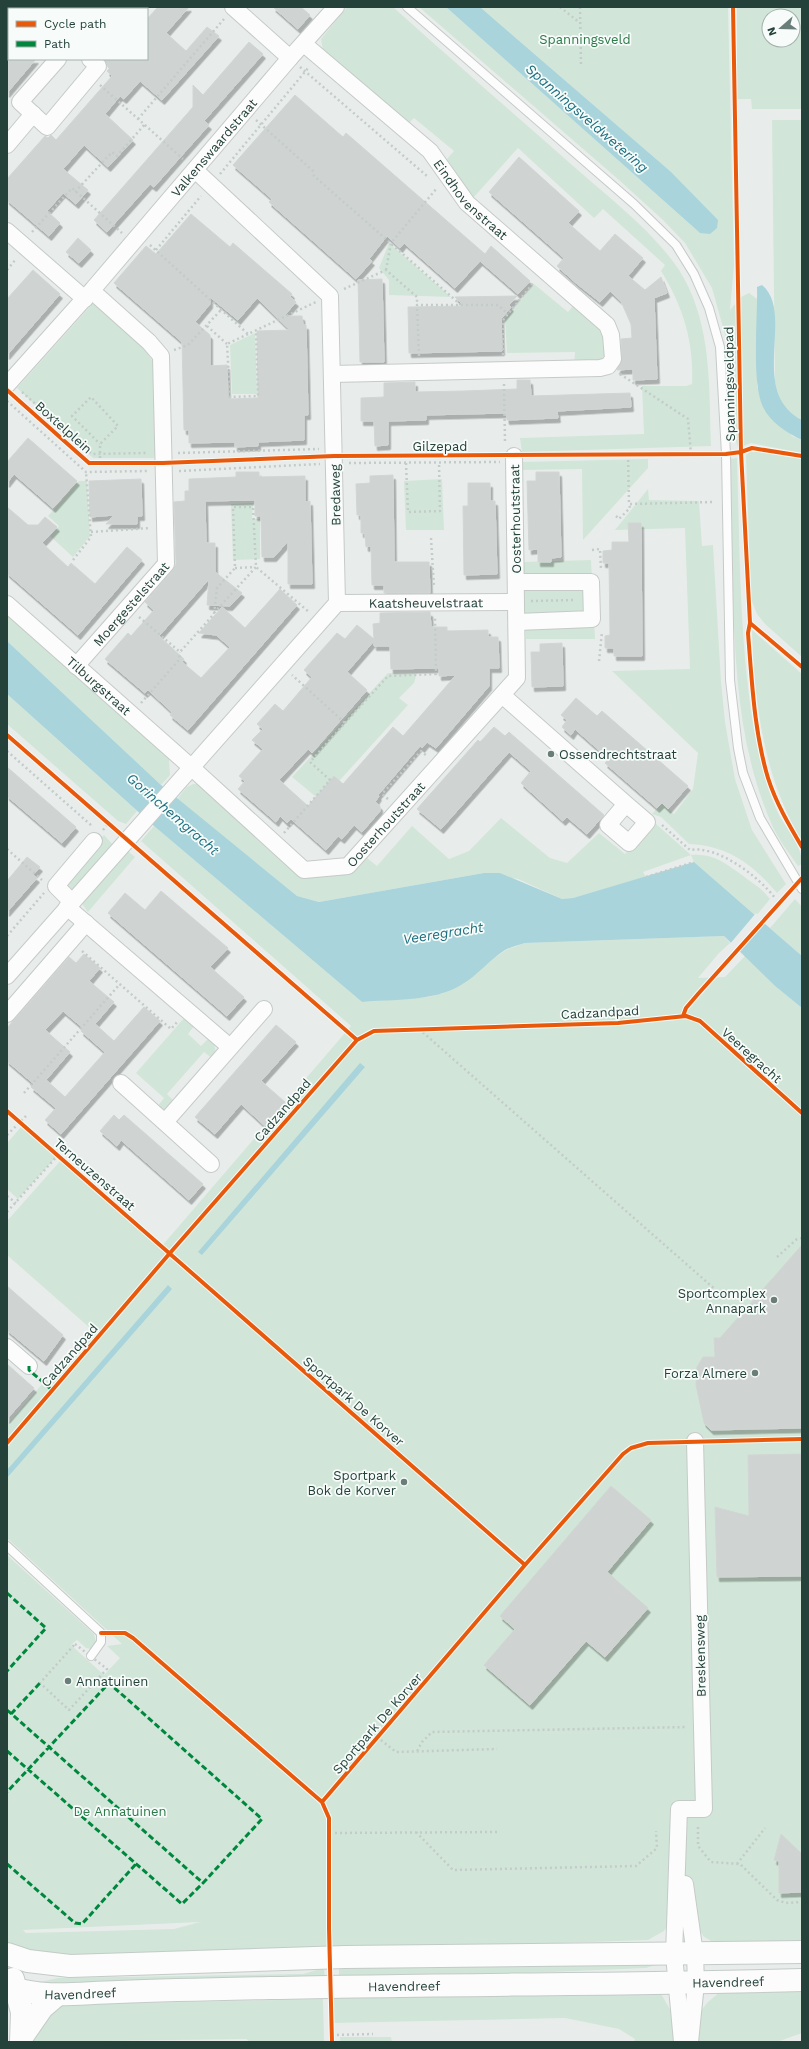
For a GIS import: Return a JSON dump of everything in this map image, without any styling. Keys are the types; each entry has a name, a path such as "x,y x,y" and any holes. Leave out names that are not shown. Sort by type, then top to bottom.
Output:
{"main road":[{"name":"Havendreef","path":"62,1966 338,1958 802,1952"},
{"path":"7,1954 28,1961 62,1966"},
{"path":"7,1961 10,1992 22,2012 21,2040"},
{"path":"10,1992 35,1976 62,1966"},
{"name":"Havendreef","path":"10,1992 56,1996 114,1992 347,1986 686,1983 802,1980"},
{"path":"21,2040 42,2008 56,1996"}],"street":[{"name":"Valkenswaardstraat","path":"90,293 290,58 336,7"},
{"path":"234,8 290,58"},
{"name":"Eindhovenstraat","path":"304,44 430,151 467,204 607,325 611,335 613,359 608,366"},
{"path":"57,60 20,102 47,127 98,66 91,60"},
{"path":"7,145 33,114"},
{"path":"195,170 330,296"},
{"path":"7,231 21,243 90,293 149,342 160,356 163,467"},
{"path":"7,385 90,293"},
{"name":"Bredaweg","path":"330,296 337,602"},
{"path":"332,374 593,368 608,366"},
{"name":"Oosterhoutstraat","path":"191,767 304,870 348,866 517,678 514,459"},
{"name":"Moergestelstraat","path":"76,666 166,564 163,467"},
{"name":"Oosterhoutstraat","path":"516,582 592,582 592,619 517,622"},
{"path":"7,976 337,602"},
{"name":"Kaatsheuvelstraat","path":"337,602 435,604 515,602"},
{"name":"Tilburgstraat","path":"7,604 191,767"},
{"path":"502,695 647,822 629,843 608,825 626,804"},
{"path":"94,841 53,886 86,923 230,1047"},
{"path":"7,1014 86,923"},
{"path":"165,1122 264,1009"},
{"path":"121,1083 211,1164"},
{"path":"7,1347 29,1366"},
{"name":"Breskensweg","path":"686,1983 679,1847 679,1809 704,1808 695,1441"},
{"path":"682,2042 686,1983"},
{"path":"686,1983 690,2042"}],"lane":[{"path":"407,7 645,214 676,245 694,274 709,308 720,347 726,454 730,680 738,748 743,773 760,818 802,889"},
{"path":"7,1546 101,1633 101,1642 91,1656"}],"path":[{"path":"560,7 580,24"},
{"path":"580,7 581,66"},
{"path":"138,119 234,8"},
{"path":"156,250 319,56"},
{"path":"290,58 428,176"},
{"path":"90,76 195,170"},
{"path":"245,111 313,171 314,176 461,305"},
{"path":"75,192 112,152 117,156 145,124"},
{"path":"386,270 391,243 439,186 433,181"},
{"path":"21,243 72,188 75,192 136,239 156,250 248,334"},
{"path":"227,344 386,270"},
{"path":"386,270 417,297 420,373"},
{"path":"417,305 498,305 508,314"},
{"path":"160,356 188,345 221,310"},
{"path":"207,326 227,344 230,397 258,396 256,330"},
{"path":"608,366 688,419 691,454"},
{"path":"7,401 86,472 91,537 73,560"},
{"path":"24,424 33,413"},
{"path":"683,454 698,454"},
{"path":"621,455 636,455"},
{"path":"616,516 619,519 630,508 628,455"},
{"path":"86,472 163,467 439,463 514,459"},
{"path":"406,463 408,512 440,511 439,463"},
{"path":"629,504 716,502"},
{"path":"131,714 179,660 180,652 214,614 256,567 253,507 233,507 235,568 217,588 214,614"},
{"path":"91,532 165,527"},
{"path":"275,844 330,780 310,762 388,676 436,674 435,604 431,538"},
{"path":"235,568 256,567 320,621"},
{"path":"128,607 180,652"},
{"path":"281,665 345,723"},
{"path":"399,809 382,794 421,751 437,766"},
{"path":"7,752 100,833 94,841"},
{"path":"102,819 126,841"},
{"path":"647,822 656,820 690,850 697,849 720,854 735,863 775,898"},
{"path":"7,849 53,886 7,936"},
{"path":"646,877 694,862"},
{"path":"71,941 171,1029"},
{"path":"24,1093 120,984"},
{"path":"419,1029 717,1291 733,1291"},
{"path":"411,1030 427,1029"},
{"path":"7,1135 26,1116"},
{"path":"15,1118 25,1126"},
{"path":"7,1212 58,1155"},
{"path":"7,1196 16,1203"},
{"path":"777,1257 797,1239 802,1238"},
{"path":"75,1644 91,1656 107,1669 70,1710 40,1683 75,1644"},
{"path":"417,1751 422,1742 432,1732 693,1727"},
{"path":"377,1737 396,1752 497,1749"},
{"path":"330,1826 330,1841"},
{"path":"698,1827 698,1846 711,1862 740,1864 777,1900 786,1903 802,1902"},
{"path":"736,1864 765,1828"},
{"path":"416,1832 453,1870 636,1866 658,1848 656,1831"},
{"path":"330,1833 499,1832"},
{"path":"332,2042 332,2033 338,2035 373,2034"}],"green space":[{"path":"7,7 24,7 8,8 7,26"},
{"path":"347,7 393,7 636,221 666,253 679,269 688,286 696,305 701,325 708,365 711,446 522,452 520,438 644,434 642,386 686,386 692,384 691,354 686,325 669,284 661,271 665,265 603,209 594,218 518,148 473,198 447,159 454,151 414,118 407,125 323,51 321,39"},
{"name":"Spanningsveld","path":"419,7 446,7 700,233 670,171 480,7 728,7 734,265 730,310 741,297 749,293 757,299 757,387 792,436 802,440 802,453 751,443 738,448 736,441 734,398 726,355 726,338 712,288 685,243 663,220 619,180"},
{"path":"737,7 802,8 802,109 752,109 751,99 737,99"},
{"path":"772,120 802,120 802,420 791,413 784,405 775,382"},
{"path":"389,243 451,297 389,295 389,280 379,268"},
{"path":"534,284 568,312 572,307 581,308 603,331 604,356 598,364 574,365 575,352 507,353 505,319"},
{"path":"94,302 138,340 154,363 156,447 154,458 93,458 17,388"},
{"path":"255,333 257,394 232,394 230,345"},
{"path":"750,452 767,452 802,459 802,657 765,624 757,614 751,599 746,455"},
{"path":"737,458 741,603 751,711 757,746 771,797 781,819 797,844 802,864 798,866 774,830 761,797 752,768 741,709 735,650 730,459"},
{"path":"648,459 648,468 583,540 582,469 522,470 521,462"},
{"path":"442,479 444,530 406,530 404,481"},
{"path":"79,481 87,481 90,536 73,557 50,536 59,526 48,516"},
{"path":"648,489 649,500 699,501 702,546 713,545 721,682 725,722 735,779 752,830 786,884 777,893 758,873 739,858 716,848 689,844 661,817 652,814 662,803 674,814 693,789 698,753 612,671 690,669 685,528 615,530"},
{"path":"253,503 252,519 260,519 260,559 233,560 231,504"},
{"path":"591,560 595,639 526,639 523,562"},
{"path":"7,611 118,709 169,759 170,775 161,785 7,641"},
{"path":"752,630 802,674 802,841 778,792 770,766 755,685"},
{"path":"388,673 417,673 414,683 399,698 408,705 321,801 292,777"},
{"path":"7,694 137,811 126,824 118,821 7,724"},
{"path":"193,784 201,784 307,876 354,872 367,858 377,866 412,826 449,859 469,851 501,818 550,858 567,863 599,833 625,854 655,823 691,855 643,872 646,877 573,898 562,899 518,879 484,873 319,902 297,896 177,799 187,787"},
{"name":"Sportpark Bok de Korver","path":"154,826 362,1002 428,997 443,993 506,950 525,943 724,936 730,943 719,953 698,978 725,977 745,956 775,986 802,1008 802,1940 716,1944 703,1936 698,1926 667,1927 664,1931 648,1940 58,1960 7,1944 7,1555 94,1634 96,1642 91,1649 86,1648 77,1640 71,1645 104,1675 120,1658 107,1646 122,1644 7,1538 7,1425 90,1328 7,1255 7,1221 62,1159 161,1247 351,1026 141,841","holes":["200,1922 174,1929 26,1933 23,1930"]},
{"path":"104,835 114,846 70,893 62,886"},
{"path":"123,847 135,857 88,912 80,901"},
{"path":"691,855 712,857 724,863 760,888 770,899 756,916 694,862"},
{"path":"795,899 802,907 802,956 770,928"},
{"path":"185,1017 195,1025 188,1034 201,1046 209,1038 214,1043 216,1054 213,1059 204,1052 167,1094 175,1102 167,1110 157,1107 164,1098 136,1073"},
{"path":"22,1126 56,1157 18,1199 7,1189 7,1143"},
{"path":"659,1959 655,1965 646,1968 339,1981 339,1969"},
{"path":"324,1968 325,1979 26,1985 58,1978 303,1974"},
{"path":"802,1987 802,2033 777,2042 695,2042 697,2016 707,2003 722,1990"},
{"path":"660,1992 671,2011 675,2042 634,2042 635,2039 619,2029 565,2018 333,2023 333,1998"},
{"path":"323,1999 324,2042 250,2042 246,2039 32,2042 41,2019 58,2006 81,2004"},
{"path":"340,2037 391,2037 392,2042 340,2042"}],"water":[{"name":"Spanningsveldwetering","path":"446,7 480,7 670,171 718,220 717,228 710,234 700,233"},
{"path":"762,285 771,298 775,314 774,372 777,391 786,407 802,420 802,440 785,430 770,418 763,407 759,396 756,366 757,287"},
{"path":"7,641 161,785 297,896 319,902 484,873 500,873 562,899 573,898 694,862 802,956 802,1008 775,986 724,936 525,943 505,950 467,981 450,990 413,999 362,1002 154,826 7,694"},
{"path":"360,1063 365,1067 202,1255 198,1252"},
{"path":"168,1285 172,1289 7,1478 7,1470"}],"pier":[{"path":"756,913 766,922 738,953 729,945"}],"building":[{"path":"158,7 189,7 166,33 186,51 207,27 219,36 162,100 140,81 124,99 120,96 105,114 133,140 108,167 84,145 63,169 88,190 76,204 63,193 47,211 60,223 49,236 7,200 7,179 45,136 48,138 51,135 56,140 112,76 107,71 110,68 105,60 148,60 148,18"},
{"path":"273,7 301,7 310,15 298,29"},
{"path":"249,42 263,54 204,121 209,125 154,187 150,184 107,232 94,220 193,107 193,85 203,95"},
{"path":"7,59 35,60 7,93"},
{"path":"295,95 343,137 346,133 485,254 491,246 530,281 518,294 480,261 455,288 404,243 400,248 387,236 369,259 372,261 356,279 269,202 272,199 233,165"},
{"path":"519,157 579,211 568,223 600,251 615,234 643,258 628,276 645,290 661,277 667,293 654,298 657,379 633,380 633,369 617,370 622,359 621,339 632,338 631,324 621,301 610,291 600,302 576,283 557,266 564,258 489,192"},
{"path":"191,214 230,247 233,243 292,294 290,297 296,302 284,316 302,316 303,325 306,325 308,415 304,415 304,440 258,442 258,446 235,447 235,442 189,443 189,430 184,430 182,342 114,283 146,246 156,254","holes":["210,297 238,320 257,298 290,330 257,331 258,398 228,399 227,365 210,366 210,335 195,322 210,304"]},
{"path":"78,238 91,250 79,263 66,252"},
{"path":"33,270 60,294 7,355 7,299"},
{"path":"382,279 384,362 360,362 358,280"},
{"path":"517,296 509,305 511,307 501,319 502,351 409,353 408,307 464,306 455,297"},
{"path":"517,380 530,380 531,396 630,393 631,407 557,411 558,418 507,420 506,413 426,415 426,420 388,421 388,445 375,446 374,421 361,421 361,398 384,397 384,383 415,382 415,392 464,391 517,389"},
{"path":"28,438 77,481 53,508 14,474 7,483 7,462"},
{"path":"236,472 259,472 259,477 305,476 305,502 310,501 312,584 288,584 288,541 274,557 262,557 261,516 255,516 255,500 205,501 206,543 215,543 215,572 242,593 230,606 207,605 209,579 159,636 184,659 182,662 201,678 230,647 216,635 199,633 222,607 245,628 280,589 297,605 188,730 170,715 172,712 148,690 145,693 105,659 128,633 131,636 154,610 145,602 173,570 176,564 174,502 185,501 185,491 189,491 189,479 236,477"},
{"path":"536,472 559,472 561,557 551,558 551,562 538,562 538,549 529,550 527,481 536,481"},
{"path":"393,475 394,562 429,562 430,593 384,593 384,585 372,585 371,546 366,547 365,533 361,533 361,515 357,515 356,484 370,483 370,476"},
{"path":"141,479 142,516 137,516 137,524 106,524 114,515 90,517 89,481"},
{"path":"468,483 490,483 490,501 495,501 497,574 464,575 463,506 468,506"},
{"path":"7,507 28,525 38,525 45,517 57,527 42,543 68,567 71,563 95,584 127,547 142,560 78,635 7,573"},
{"path":"628,523 641,523 642,656 614,656 614,648 605,648 605,636 610,635 609,563 603,563 603,551 612,550 612,542 629,542"},
{"path":"430,612 431,627 447,627 447,631 488,630 488,637 498,637 499,668 489,668 489,686 436,748 427,742 422,748 420,746 378,795 379,796 375,802 380,806 380,811 362,832 354,825 342,839 338,836 326,850 291,819 287,823 280,816 276,822 238,789 245,781 239,776 263,749 252,740 263,729 257,724 275,704 283,711 312,677 304,670 337,633 345,639 357,625 374,639 373,624 380,623 380,613","holes":["374,641 374,646 390,646 391,669 439,668 439,676 456,675 403,736 393,727 343,784 334,776 308,806 279,780 308,749 312,753 367,690 347,672"]},
{"path":"562,643 563,686 532,687 531,652 540,652 540,644"},
{"path":"576,698 597,716 602,711 688,786 668,809 662,803 657,808 605,763 609,759 575,729 571,735 562,727 567,720 561,715"},
{"path":"494,727 505,736 509,732 604,815 587,834 567,817 563,821 521,783 531,771 509,752 441,829 417,809 478,740 480,742"},
{"path":"7,767 76,827 62,843 7,796"},
{"path":"27,857 40,867 33,875 37,878 7,912 7,881"},
{"path":"161,891 228,948 210,967 244,997 227,1016 108,913 125,893 145,910"},
{"path":"84,954 100,968 89,981 114,1002 95,1024 114,1041 144,1007 160,1021 61,1134 45,1120 56,1108 31,1087 34,1084 7,1061 7,1028 69,957 76,963","holes":["63,1011 83,1028 81,1031 105,1052 65,1097 46,1080 70,1052 45,1030"]},
{"path":"276,1025 296,1042 261,1081 285,1102 265,1126 241,1104 215,1134 195,1117"},
{"path":"114,1115 119,1120 124,1115 203,1184 189,1200 121,1140 117,1146 100,1131"},
{"name":"Sportcomplex Annapark","path":"802,1245 802,1428 711,1430 704,1423 696,1385 697,1367 703,1357 715,1357 714,1338 720,1338"},
{"path":"7,1286 63,1335 44,1361 7,1330"},
{"path":"7,1364 34,1388 7,1419"},
{"path":"802,1454 802,1576 717,1577 715,1507 749,1516 748,1455"},
{"path":"611,1486 651,1520 607,1572 648,1608 605,1657 586,1641 530,1705 484,1665 515,1629 500,1616"},
{"path":"781,1834 802,1854 802,1892 779,1893 779,1861 774,1860"}],"marked path":[{"path":"29,1366 29,1370 52,1390"},
{"path":"7,1593 46,1628 7,1671"},
{"path":"11,1714 40,1683"},
{"path":"7,1710 203,1883 262,1819 109,1683 7,1792"},
{"path":"7,1751 182,1904 203,1883"},
{"path":"7,1864 75,1923 82,1924 136,1864"}],"cycle path":[{"name":"Spanningsveldpad","path":"733,7 741,452 750,623 748,633 751,670 754,706 763,760 768,778 779,805 802,847"},
{"name":"Boxtelplein","path":"7,390 89,463 163,463 334,456 726,454 741,452 752,448 802,456"},
{"path":"750,623 802,667"},
{"path":"7,735 357,1040"},
{"path":"683,1016 686,1008 698,994 802,878"},
{"name":"Cadzandpad","path":"7,1443 170,1253 357,1040 374,1031 618,1023 686,1016 700,1021 802,1113"},
{"name":"Terneuzenstraat","path":"7,1111 525,1565"},
{"name":"Sportpark De Korver","path":"322,1802 525,1565 623,1454 631,1448 648,1443 802,1439"},
{"path":"101,1633 125,1633 133,1638 322,1802 329,1818 329,1928 332,2042"}],"place":[{"name":"Ossendrechtstraat","path":"551,754"},
{"name":"Sportcomplex Annapark","path":"774,1300"},
{"name":"Forza Almere","path":"755,1373"},
{"name":"Sportpark Bok de Korver","path":"404,1482"},
{"name":"Annatuinen","path":"68,1681"}],"water label":[{"name":"Gorinchemgracht","path":"173,814"},
{"name":"Veeregracht","path":"443,933"}],"park label":[{"name":"De Annatuinen","path":"120,1811"}]}
